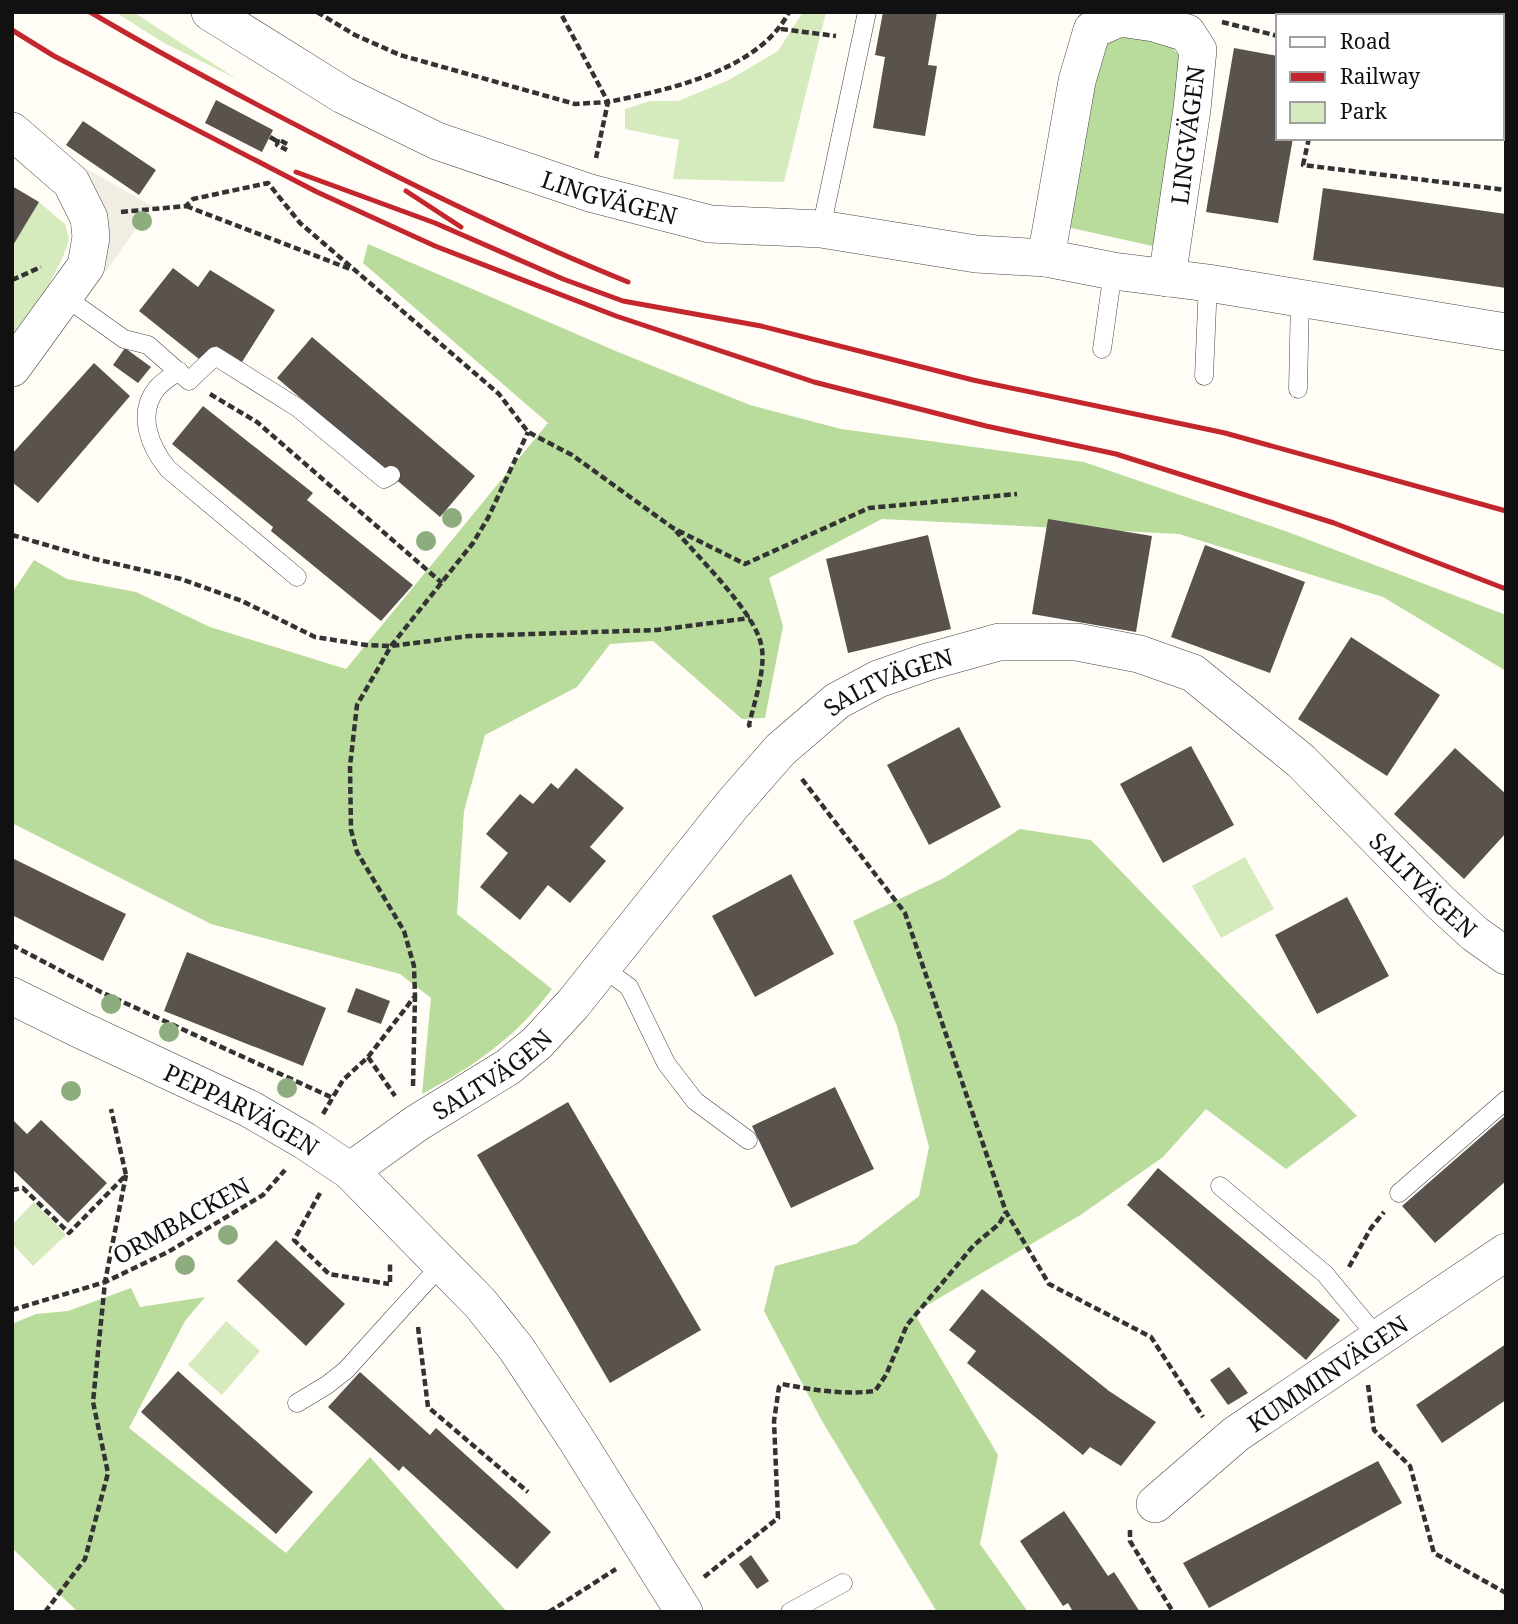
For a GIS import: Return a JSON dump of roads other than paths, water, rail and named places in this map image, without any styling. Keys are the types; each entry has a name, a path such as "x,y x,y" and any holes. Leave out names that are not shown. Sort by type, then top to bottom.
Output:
{"street":[{"name":"LINGVÄGEN","path":"210,12 343,96 437,141 590,193 710,224 821,229 976,254 1046,258 1113,271 1208,283 1506,332"},
{"name":"LINGVÄGEN","path":"1046,258 1076,81 1092,30 1120,18 1154,23 1187,33 1198,50 1167,278"},
{"path":"12,131 71,182 89,218 91,237 86,266 12,368"},
{"name":"SALTVÄGEN","path":"350,1171 417,1123 509,1067 546,1034 687,859 780,750 837,701 878,679 999,642 1077,642 1139,654 1193,673 1301,761 1450,911 1475,934 1506,956"},
{"name":"PEPPARVÄGEN","path":"12,996 250,1110 305,1141 350,1171 480,1303 516,1348 680,1606"},
{"name":"KUMMINVÄGEN","path":"1155,1504 1236,1434 1506,1252"}],"lane":[{"path":"821,229 867,12"},
{"path":"1102,349 1113,271"},
{"path":"1204,376 1208,283"},
{"path":"65,297 124,339 148,345 184,376"},
{"path":"1298,389 1300,298"},
{"path":"296,577 168,469 158,457 149,433 148,404 157,388 184,376 215,356 298,408 384,479 391,475"},
{"path":"602,967 629,987 666,1063 695,1101 748,1140"},
{"path":"1399,1193 1506,1100"},
{"path":"1220,1186 1325,1274 1378,1338"},
{"path":"297,1402 327,1385 346,1370 442,1264"},
{"path":"790,1612 843,1583"}],"railway":[{"path":"90,12 210,80 406,181 516,234 628,282"},
{"path":"12,30 54,56 317,192 435,246 616,316 814,382 986,426 1116,454 1334,523 1506,589"},
{"path":"296,172 435,223 563,279 623,301 761,326 973,380 1225,433 1506,511"},
{"path":"406,191 461,227"}]}
